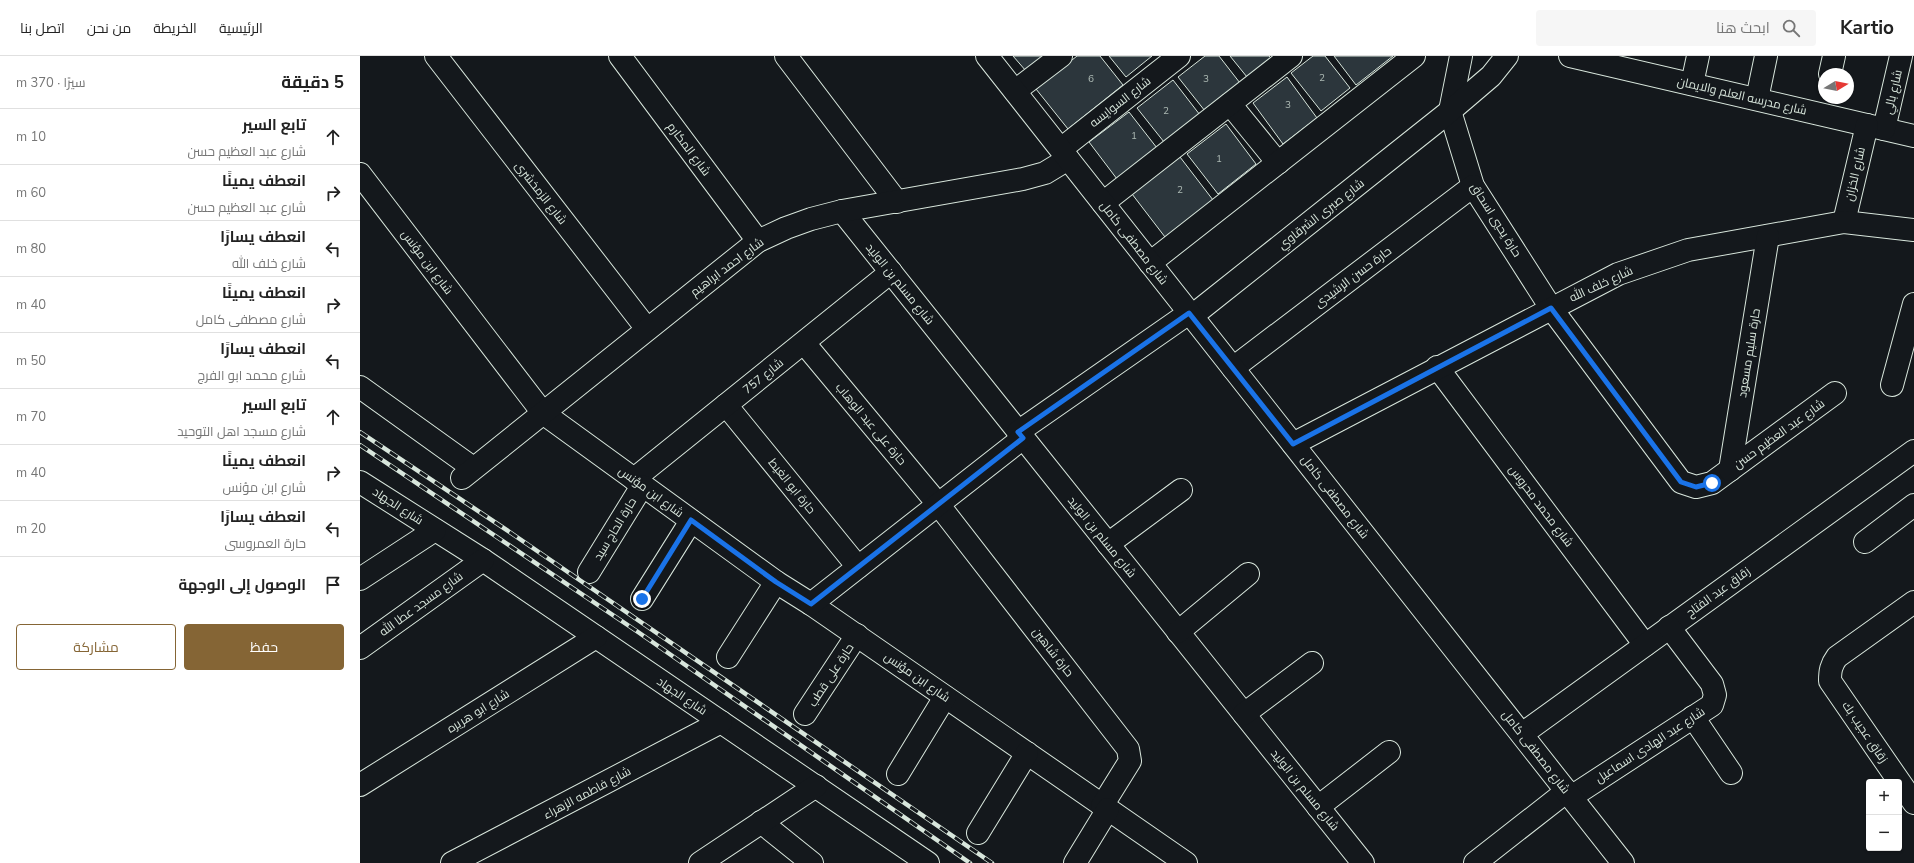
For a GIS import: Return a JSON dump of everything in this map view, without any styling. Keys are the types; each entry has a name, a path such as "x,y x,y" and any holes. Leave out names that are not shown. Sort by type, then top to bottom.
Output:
{"street":[{"name":"شارع الزمخشرى","path":"436,56 646,329"},
{"name":"شارع المكارم","path":"620,56 758,241"},
{"path":"786,56 897,202"},
{"name":"شارع مصطفى كامل","path":"988,56 1623,863"},
{"path":"1015,91 1061,56"},
{"name":"شارع السوايسه","path":"1065,154 1179,56"},
{"path":"1103,203 1291,56"},
{"path":"1150,263 1414,56"},
{"name":"حارة يحيي اسحاق","path":"1461,56 1450,112 1473,186 1551,308"},
{"name":"شارع صبرى الشرقاوي","path":"811,604 938,504 1021,435 1191,314 1450,112 1491,76 1507,56"},
{"name":"شارع مدرسه العلم والايمان","path":"1570,56 1606,60 1692,84 1757,99 1822,106 1876,127 1914,136"},
{"path":"1692,84 1698,56"},
{"path":"1757,99 1766,56"},
{"path":"1831,68 1834,56"},
{"name":"شارع بالي","path":"1876,127 1901,56"},
{"path":"1230,104 1278,163"},
{"name":"شارع الخزان","path":"1844,222 1876,127"},
{"name":"شارع احمد ابراهيم","path":"360,387 467,473 758,241 786,228 811,219 842,211 1023,179 1045,173 1065,154"},
{"name":"شارع ابن مؤنس","path":"360,174 543,413 776,582 857,635 1186,863"},
{"name":"حارة حسن الرشيدى","path":"1233,368 1473,186"},
{"name":"شارع مسلم بن الوليد","path":"842,211 1363,863"},
{"name":"شارع خلف الله","path":"1293,444 1437,367 1618,274 1688,250 1844,222 1914,230"},
{"name":"حارة سليم مسعود","path":"1730,470 1768,236"},
{"name":"شارع 757","path":"638,482 726,405 891,272"},
{"path":"1892,385 1914,304"},
{"name":"شارع عبد العظيم حسن","path":"1551,308 1681,482 1688,486 1704,486 1730,470 1835,394"},
{"name":"حارة على عبد الوهاب","path":"804,343 938,504"},
{"name":"شارع محمد محروس","path":"1437,367 1645,645"},
{"name":"حارة ابو الغيط","path":"726,405 858,567"},
{"name":"زقاق عبد الفتاح","path":"1522,734 1914,451"},
{"name":"شارع الجهاد","path":"360,482 483,560 928,863"},
{"name":"حارة الحاج سيد","path":"589,572 638,482"},
{"path":"1108,544 1181,490"},
{"name":"حارة شاهين","path":"938,504 1128,749 1130,761 1074,863"},
{"path":"1865,542 1914,505"},
{"path":"642,599 691,520"},
{"name":"شارع الجهاد","path":"360,579 435,530"},
{"name":"شارع مسجد عطا الله","path":"360,648 483,560"},
{"path":"1178,632 1248,574"},
{"path":"728,657 776,582"},
{"name":"زقاق عجيب بك","path":"1914,602 1837,657 1832,664 1830,681 1914,803"},
{"name":"شارع عبد الهادى اسماعيل","path":"1475,863 1569,794 1712,705 1715,689 1669,627"},
{"name":"حارة على قطب","path":"805,714 857,635"},
{"name":"شارع ابو هريره","path":"360,785 596,638"},
{"path":"1244,714 1312,663"},
{"path":"898,774 945,697"},
{"path":"1693,717 1731,773"},
{"name":"شارع فاطمه الزهراء","path":"452,863 721,722"},
{"path":"1318,808 1389,752"},
{"path":"978,833 1026,753"},
{"path":"700,863 816,786"},
{"path":"761,822 812,863"}],"building":[{"path":"1013,56 1045,56 1026,71"},
{"path":"1077,56 1100,56 1123,85 1068,129 1036,89"},
{"path":"1109,56 1152,56 1126,77"},
{"path":"1205,56 1219,56 1240,83 1205,111 1178,77"},
{"path":"1230,56 1269,56 1271,58 1247,77"},
{"path":"1313,56 1325,56 1350,88 1321,111 1291,73"},
{"path":"1334,56 1393,56 1356,85"},
{"path":"1287,77 1317,118 1283,144 1253,103"},
{"path":"1173,80 1200,115 1164,142 1137,108"},
{"path":"1129,112 1157,148 1117,179 1089,142"},
{"path":"1226,124 1256,164 1218,194 1187,154"},
{"path":"1180,157 1213,200 1165,237 1132,194"}],"railway":[{"path":"360,432 511,533 992,863"},
{"path":"360,445 638,632 970,863"}],"route":[{"path":"642,599 691,520 776,582 811,604 1023,438 1018,432 1189,313 1293,444 1551,308 1681,482 1688,486 1696,487 1712,483"}]}
